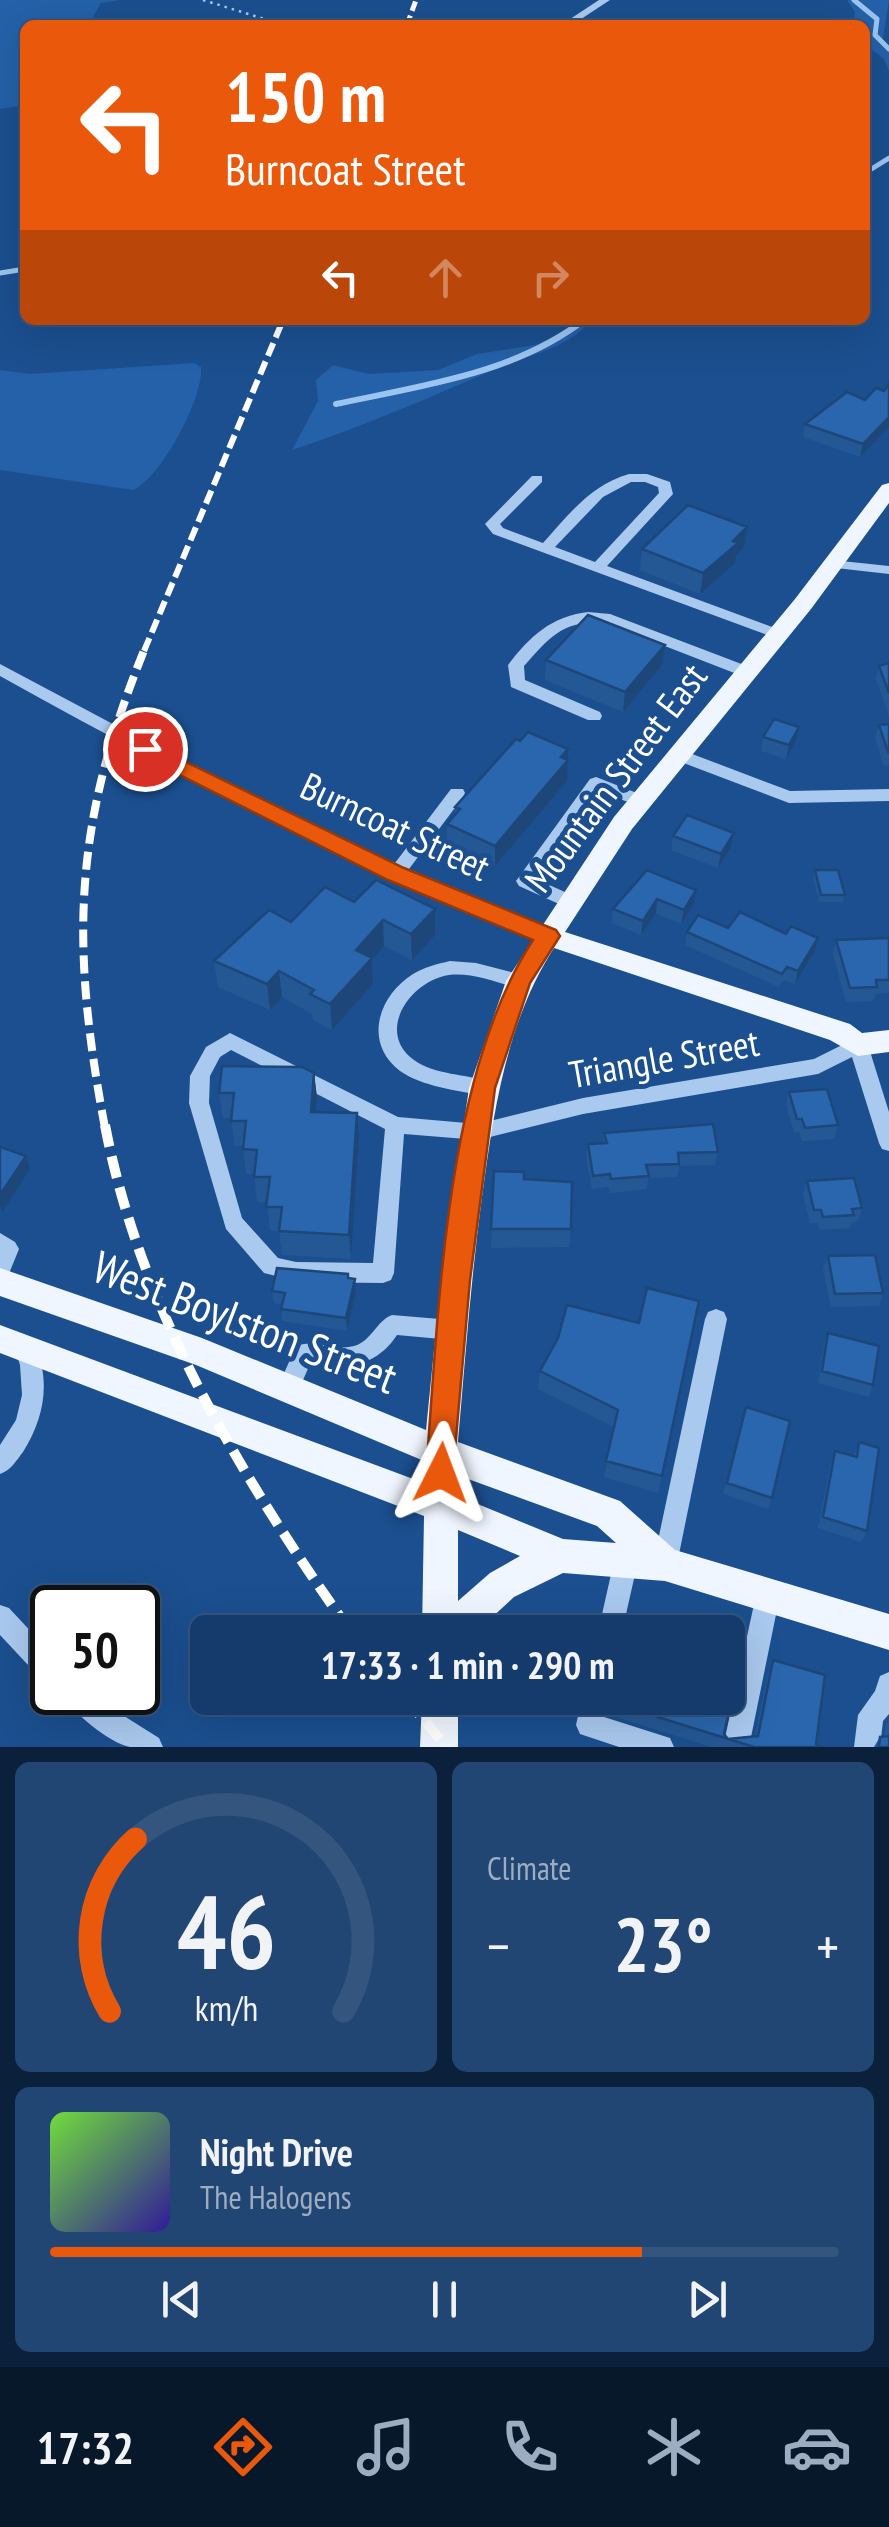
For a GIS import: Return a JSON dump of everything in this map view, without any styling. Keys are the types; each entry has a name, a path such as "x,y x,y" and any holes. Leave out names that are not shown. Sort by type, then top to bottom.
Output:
{"main road":[{"name":"Mountain Street East","path":"444,1615 441,1448 452,1330 483,1088 519,980 641,801 778,634 889,489"},
{"name":"Burncoat Street","path":"548,936 840,1032 858,1044"},
{"path":"858,1044 889,1041"},
{"name":"West Boylston Street","path":"0,1282 283,1384 493,1473 608,1513 666,1564"},
{"name":"West Boylston Street","path":"13,1344 440,1505 563,1556 666,1564 889,1632"},
{"path":"463,1615 513,1574 563,1556"},
{"path":"439,1747 440,1715"}],"street":[{"path":"574,20 605,0"},
{"path":"545,549 608,484 634,475 651,476 665,485 666,494 596,569"},
{"path":"537,479 492,524 498,531 778,634"},
{"path":"832,564 889,570"},
{"path":"594,716 517,684 516,665 554,623 582,616 605,618 747,672"},
{"name":"Burncoat Street","path":"0,669 113,733 396,874 548,936"},
{"path":"679,754 789,797 889,795"},
{"path":"570,902 525,881 596,783 641,801"},
{"path":"396,874 456,793"},
{"path":"483,1088 408,1066 388,1039 389,1012 406,987 448,968 519,980"},
{"path":"230,1041 395,1125 383,1273 296,1272 272,1266 233,1223 200,1103 200,1076 213,1052 230,1041"},
{"path":"858,1044 889,1143"},
{"name":"Triangle Street","path":"395,1125 478,1132 583,1106 818,1066 858,1044"},
{"path":"0,1242 8,1249 0,1269"},
{"path":"666,1564 716,1320"},
{"path":"283,1384 304,1353 355,1358 382,1343 392,1325 452,1330"},
{"path":"0,1463 26,1430 35,1392 35,1371 13,1344"},
{"path":"614,1615 626,1561"},
{"path":"736,1747 768,1595"},
{"path":"0,1617 30,1649"},
{"path":"867,1747 871,1715 888,1694"},
{"path":"99,1715 150,1747"},
{"path":"591,1715 589,1724 661,1747"}],"path":[{"path":"203,0 268,20"}],"shaded area":[{"path":"0,0 121,0 101,3 93,17 96,20 20,20 20,106 0,109"},
{"path":"847,0 889,0 883,39 889,46 889,71 884,59 870,48 870,20 854,20 855,12"},
{"path":"587,325 548,350 292,450 318,401 316,380 333,365 369,374 438,370 477,354 535,345"},
{"path":"194,363 201,367 200,380 179,435 156,470 133,490 0,470 0,370 30,374"}],"building":[{"path":"889,384 889,417 863,444 805,424 847,392 865,400 876,388 884,391"},
{"path":"688,505 747,527 733,541 738,543 703,573 642,549"},
{"path":"588,615 665,645 625,692 546,660"},
{"path":"889,663 889,693 879,666"},
{"path":"774,719 799,727 789,745 763,737"},
{"path":"889,724 889,752 888,752 879,725"},
{"path":"528,732 568,749 561,757 568,760 495,846 447,824 460,809 455,807 516,739 520,741"},
{"path":"687,815 734,833 721,854 673,836"},
{"path":"647,870 696,890 684,910 657,899 643,921 613,909"},
{"path":"815,870 838,870 845,895 821,895"},
{"path":"376,880 435,909 411,934 383,920 356,950 372,958 330,1004 310,994 314,990 279,971 267,984 214,961 269,910 291,922 325,887 354,902"},
{"path":"740,912 786,934 791,926 818,938 798,971 787,967 782,974 687,932 698,915 728,928"},
{"path":"889,938 889,980 876,980 877,987 850,988 836,940"},
{"path":"222,1066 302,1067 314,1073 311,1112 357,1113 349,1235 279,1231 282,1207 266,1207 270,1177 254,1177 257,1150 243,1149 246,1121 231,1121 234,1093 219,1093"},
{"path":"827,1089 838,1125 805,1128 802,1119 797,1119 789,1092"},
{"path":"713,1124 718,1152 678,1153 679,1164 646,1165 649,1176 593,1176 588,1144 607,1143 604,1133"},
{"path":"0,1147 26,1156 0,1195"},
{"path":"494,1171 524,1172 524,1179 572,1182 571,1229 491,1229"},
{"path":"854,1178 862,1208 852,1209 854,1215 823,1217 821,1210 814,1210 807,1181"},
{"path":"875,1255 883,1293 835,1294 828,1256"},
{"path":"277,1268 348,1274 348,1278 355,1279 346,1318 281,1309 285,1293 272,1291"},
{"path":"647,1288 699,1301 662,1476 606,1461 618,1410 540,1371 558,1338 567,1305 639,1323"},
{"path":"828,1333 879,1346 873,1385 822,1371"},
{"path":"746,1407 790,1421 772,1498 727,1483"},
{"path":"859,1442 879,1448 867,1531 823,1517 835,1451 857,1457"},
{"path":"773,1660 825,1675 816,1744 821,1747 754,1747 728,1739 758,1736"},
{"path":"651,1715 728,1715 724,1734 728,1739"},
{"path":"889,1736 889,1747 879,1747 880,1737"}],"waterway":[{"path":"854,0 877,19 875,35 889,49"},
{"path":"870,170 889,158"},
{"path":"0,273 20,270"},
{"path":"336,404 497,366 576,325"}],"railway":[{"path":"409,20 416,0"},
{"path":"144,651 281,325"},
{"path":"105,1128 86,999 85,885 103,772 145,648"},
{"path":"105,1125 121,1194 170,1327 235,1454 339,1615"},
{"path":"420,1715 447,1747"}],"route":[{"path":"145,749 396,874 548,936 519,980 483,1088 456,1280 441,1473"}]}
